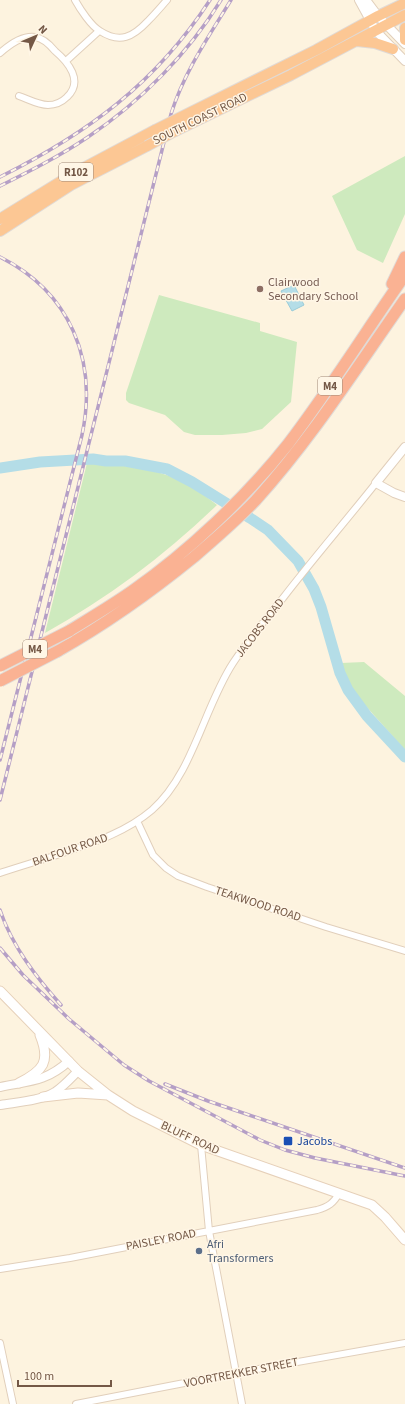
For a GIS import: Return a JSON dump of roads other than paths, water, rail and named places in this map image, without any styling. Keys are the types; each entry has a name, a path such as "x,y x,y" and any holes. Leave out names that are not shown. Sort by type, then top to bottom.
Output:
{"highway":[{"name":"SOUTH COAST ROAD","path":"0,219 76,172 155,130 316,50 374,18 405,3"},
{"name":"SOUTH COAST ROAD","path":"0,231 71,185 175,131 291,75 405,15"},
{"path":"405,28 405,40"},
{"path":"357,41 393,49"},
{"path":"381,309 405,257"},
{"name":"M4","path":"0,666 69,631 133,590 165,566 225,512 287,445 323,396 405,275"},
{"name":"M4","path":"0,681 94,631 164,581 235,520 256,500 297,452 405,299"},
{"path":"367,353 405,310"}],"main road":[{"name":"BLUFF ROAD","path":"0,991 78,1071 108,1095 133,1110 201,1145 372,1205 405,1240"},
{"path":"19,1084 37,1073 43,1065 45,1047 38,1031"},
{"path":"43,1097 78,1093 108,1095"}],"street":[{"path":"75,0 86,17 99,31 116,38 127,37 142,28 167,0"},
{"path":"359,0 374,18 386,25 405,44"},
{"path":"366,0 374,18 376,30 405,61"},
{"path":"66,61 99,31"},
{"path":"0,53 21,39 36,37 46,43 66,61 72,71 74,83 70,95 60,103 48,105 19,96"},
{"name":"JACOBS ROAD","path":"137,821 153,809 175,782 187,761 233,662 298,578 405,447"},
{"path":"376,483 389,491 405,497"},
{"name":"BALFOUR ROAD","path":"0,873 84,846 121,831 137,821"},
{"name":"TEAKWOOD ROAD","path":"137,821 153,855 166,868 178,876 326,927 405,951"},
{"path":"0,1087 47,1078 59,1071 69,1062"},
{"path":"0,1105 43,1097 66,1084 78,1071"},
{"path":"201,1145 209,1231 242,1404"},
{"name":"PAISLEY ROAD","path":"0,1269 70,1258 326,1207 336,1201 339,1194"},
{"name":"VOORTREKKER STREET","path":"76,1404 405,1342"},
{"path":"0,1343 14,1404"}],"water":[{"path":"294,285 304,305 292,311 281,291"}],"waterway":[{"path":"0,468 40,462 93,459 125,461 167,469 192,482 268,530 298,561 314,589 321,607 340,673 348,690 367,716 405,757"}],"railway":[{"path":"0,177 32,160 91,124 118,103 143,81 167,56 189,30 210,0"},
{"path":"0,186 67,151 107,123 144,93 162,76 194,39 221,0"},
{"path":"0,800 171,114 176,99 190,69 231,0"},
{"path":"0,257 24,272 45,289 61,309 73,331 82,355 86,380 86,407 82,435 0,760"},
{"path":"0,910 18,948 61,1005"},
{"path":"0,948 23,975 69,1019 124,1065 149,1081 260,1140 285,1150 315,1158 405,1176"},
{"path":"165,1084 208,1101 405,1168"}],"place":[{"name":"Clairwood Secondary School","path":"260,289"},
{"name":"Jacobs","path":"288,1141"},
{"name":"Afri Transformers","path":"199,1251"}]}
